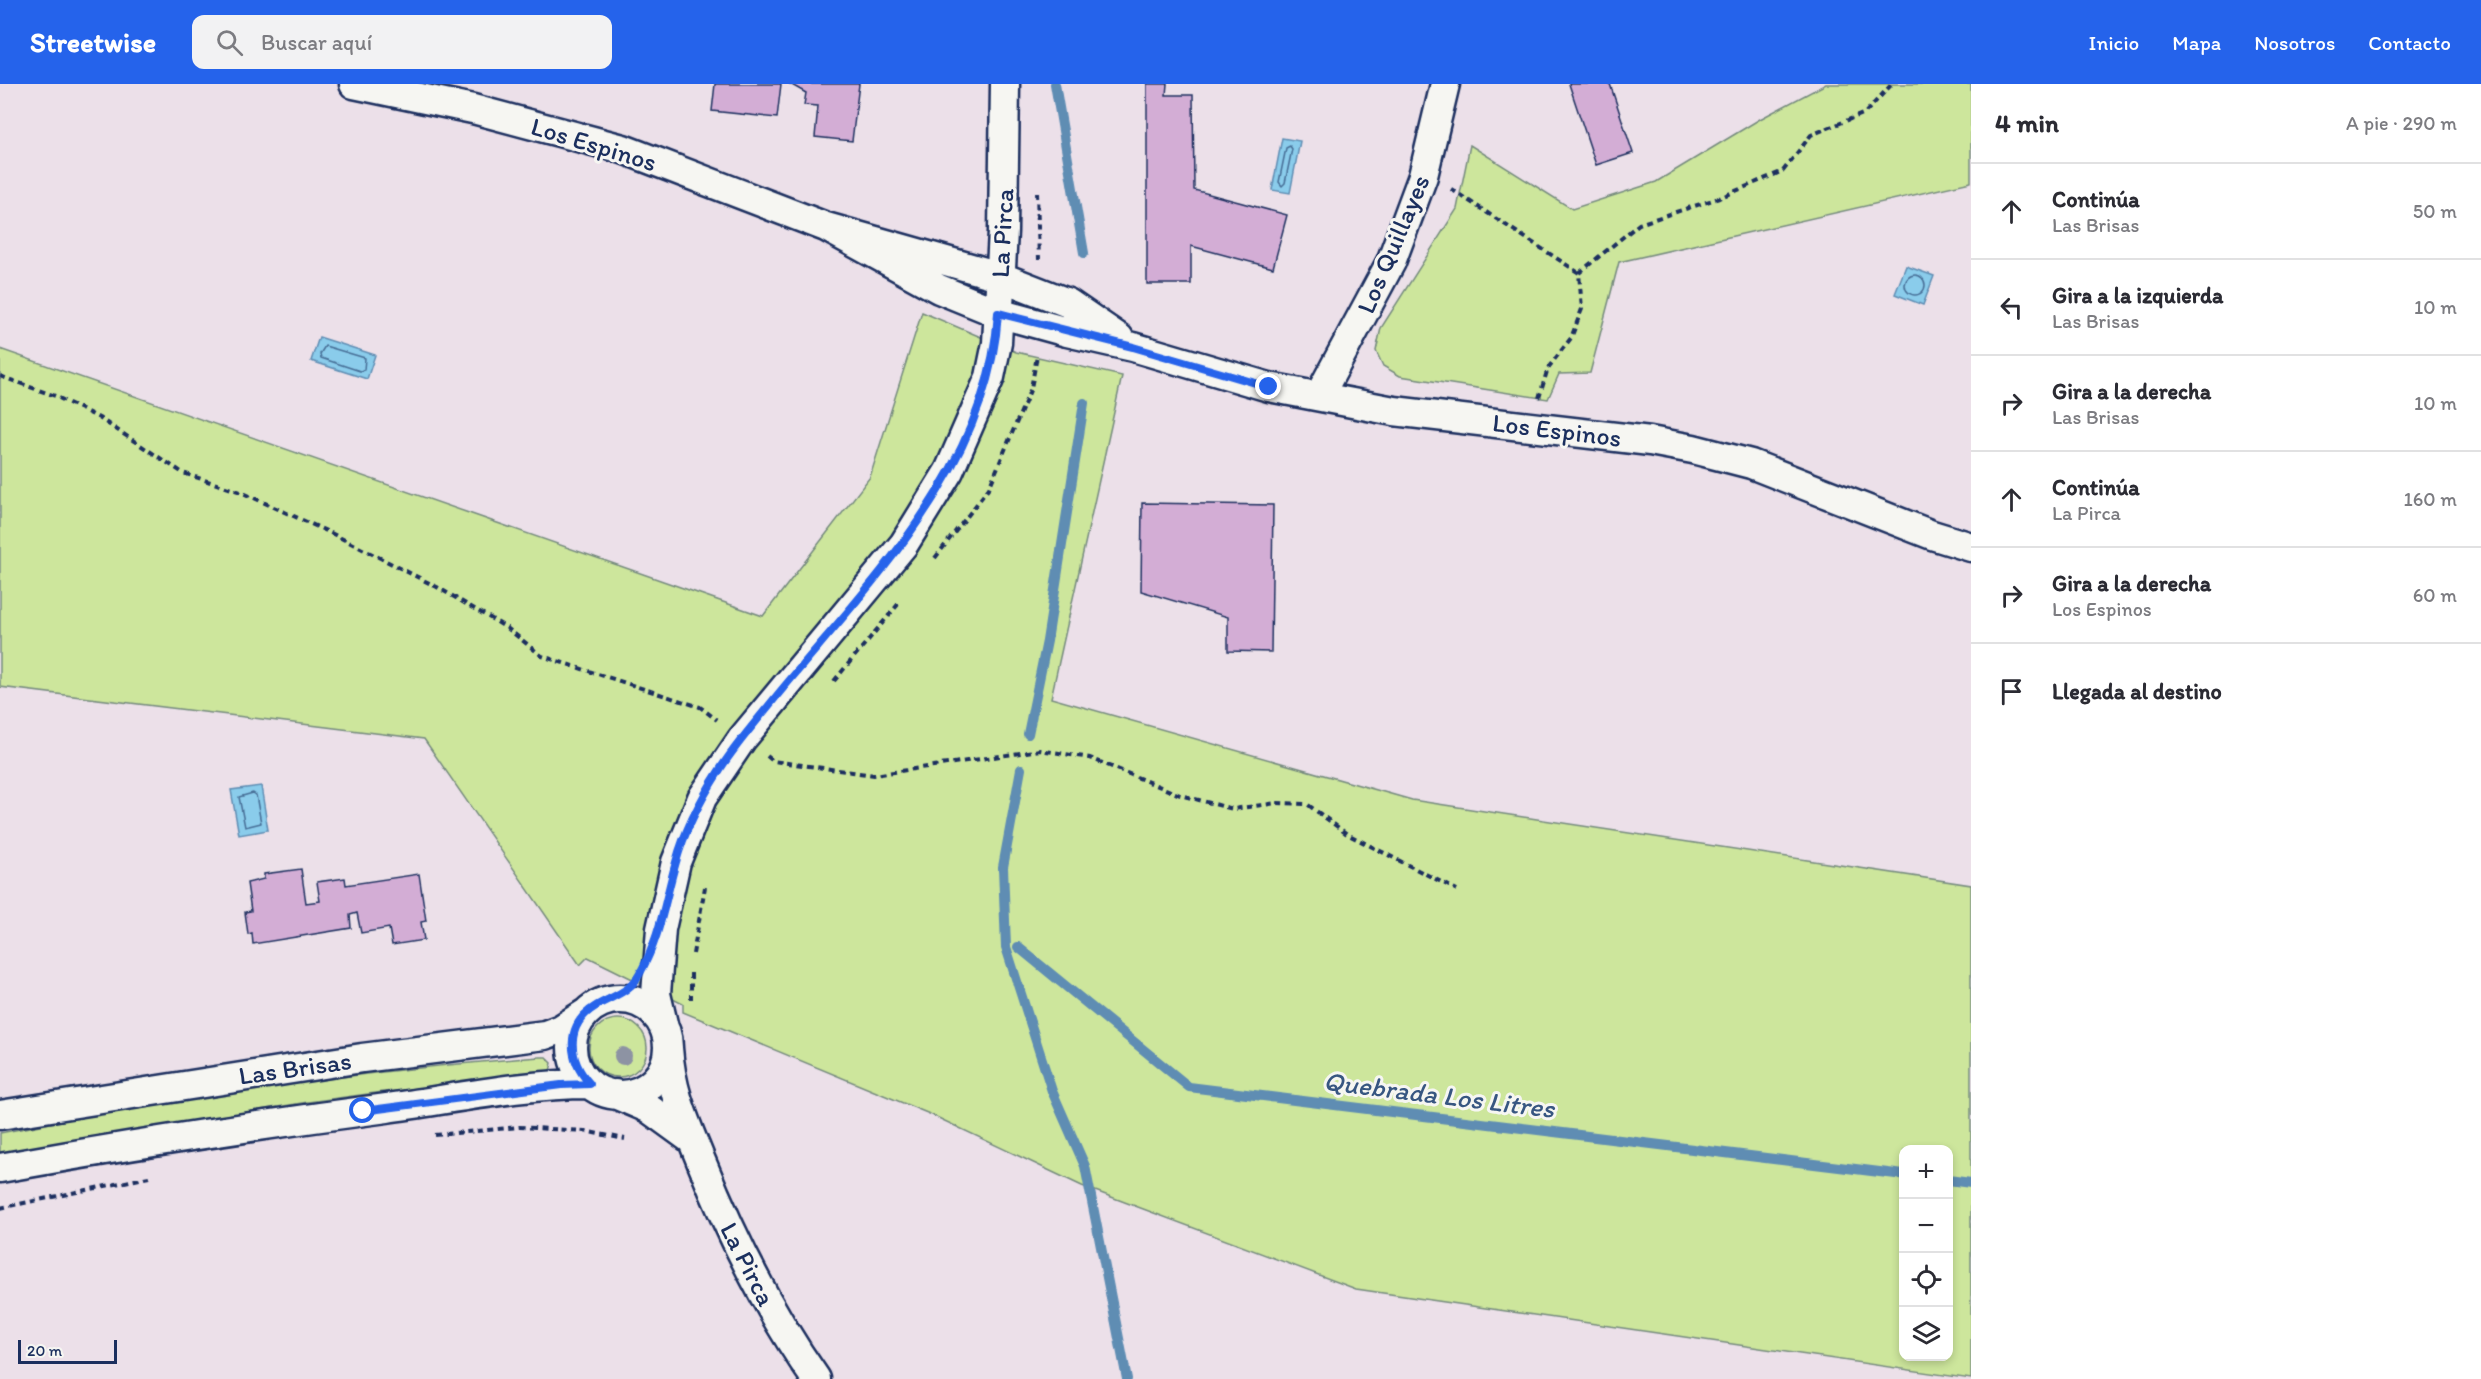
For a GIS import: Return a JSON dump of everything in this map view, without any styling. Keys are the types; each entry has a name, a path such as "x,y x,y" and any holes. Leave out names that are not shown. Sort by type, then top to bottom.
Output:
{"street":[{"name":"Los Espinos","path":"354,84 473,109 623,149 826,227 999,276 1068,303 1133,347"},
{"name":"La Pirca","path":"816,1379 767,1304 744,1259 675,1097 666,1038 656,994 661,929 676,862 687,830 708,788 742,739 878,577 928,508 964,439 990,377 997,343 999,276 1004,231 1005,84"},
{"name":"Los Quillayes","path":"1319,396 1387,271 1423,176 1445,84"},
{"name":"Los Espinos","path":"826,227 939,289 998,313 1133,347 1269,387 1394,411 1650,441 1751,464 1932,536 1971,547"},
{"name":"La Pirca","path":"595,1007 626,991 638,977 661,929"},
{"path":"602,1089 579,1072 573,1057 572,1041 577,1026 595,1007 633,1001 645,1006 657,1016 666,1038"},
{"name":"Las Brisas","path":"0,1114 338,1062 545,1035 561,1029 595,1007"},
{"name":"Las Brisas","path":"0,1168 161,1139 561,1085 631,1094 645,1088 657,1077 665,1063 666,1038"},
{"name":"La Pirca","path":"602,1089 648,1108 693,1142"}],"path":[{"path":"1579,273 1639,225 1719,198 1784,171 1811,135 1865,113 1892,84"},
{"path":"1423,176 1461,194 1545,253 1579,273"},
{"path":"1529,426 1548,368 1571,338 1582,309 1579,273"},
{"path":"0,376 55,396 99,418 183,473 242,492 427,582 507,628 542,656 700,707 773,761 874,775 1040,750 1090,758 1180,795 1233,809 1277,803 1307,804 1347,834 1457,890"},
{"path":"433,1135 519,1127 584,1131 625,1139"},
{"path":"0,1208 161,1174"}],"green space":[{"path":"1826,84 1971,84 1971,182 1619,262 1590,373 1559,374 1548,399 1400,376 1383,366 1376,351 1381,328 1457,209 1470,145 1572,209 1656,182 1760,119"},
{"path":"922,312 1016,352 1122,376 1051,698 1412,800 1971,885 1971,1379 1356,1289 1082,1186 932,1115 683,1012 683,1004 588,957 580,965 424,739 0,687 0,349 763,616 870,477"},
{"path":"612,1019 624,1019 639,1027 647,1042 647,1054 639,1069 624,1077 612,1077 597,1069 589,1054 589,1042 597,1027"},
{"path":"546,1057 552,1063 548,1079 383,1092 308,1102 0,1153 0,1133 134,1108 337,1078"}],"water":[{"path":"1282,138 1300,141 1290,193 1272,190"},
{"path":"1906,266 1934,276 1923,305 1895,294"},
{"path":"319,337 375,355 367,379 311,361"},
{"path":"261,786 268,830 239,835 231,790"}],"building":[{"path":"715,84 781,84 777,118 712,111"},
{"path":"790,84 859,84 852,141 815,137 818,106 804,105 806,93"},
{"path":"1147,84 1167,84 1166,95 1193,95 1194,190 1287,215 1273,268 1191,246 1191,284 1147,284"},
{"path":"1569,84 1610,84 1633,153 1596,165"},
{"path":"1142,503 1273,505 1271,652 1228,651 1228,617 1141,591"},
{"path":"301,869 306,903 320,901 317,882 345,878 346,885 419,874 426,921 421,922 424,940 392,945 389,928 361,933 357,913 350,915 351,928 253,944 252,933 248,934 245,912 251,911 247,883 264,879 264,874"}],"waterway":[{"path":"1055,84 1084,253"},
{"path":"1028,734 1047,641 1084,403"},
{"path":"1021,769 1003,867 1006,947 1052,1091 1085,1166 1127,1379"},
{"name":"Quebrada Los Litres","path":"1018,947 1189,1087 1899,1174"},
{"name":"Quebrada Los Litres","path":"1953,1181 1971,1183"}],"route":[{"path":"363,1111 561,1085 590,1084 579,1072 573,1057 572,1041 577,1026 586,1013 604,1001 626,991 638,977 661,929 676,862 687,830 720,768 816,649 878,577 928,508 949,471 990,377 997,343 998,313 1066,332 1133,347 1269,387"}]}
